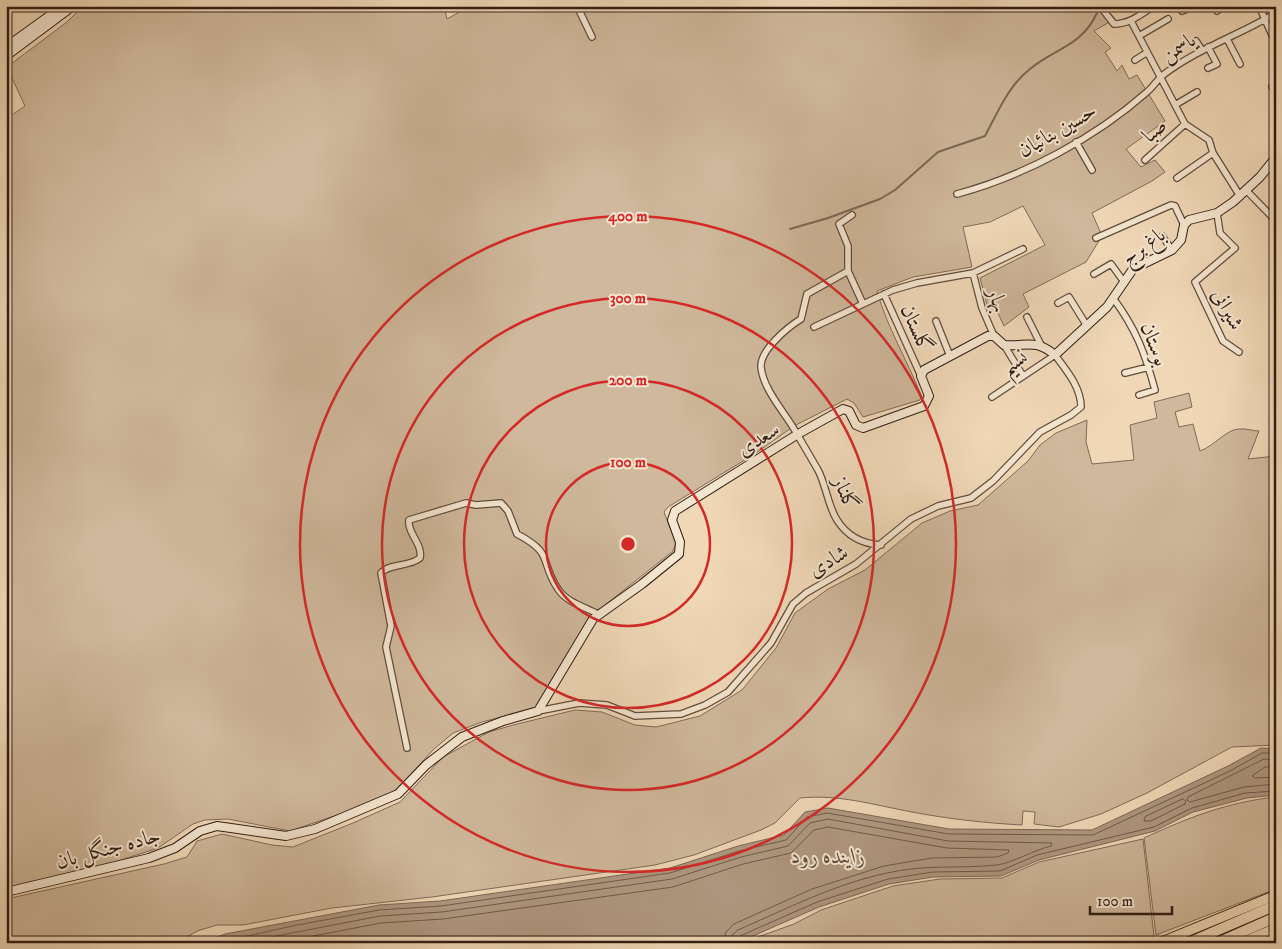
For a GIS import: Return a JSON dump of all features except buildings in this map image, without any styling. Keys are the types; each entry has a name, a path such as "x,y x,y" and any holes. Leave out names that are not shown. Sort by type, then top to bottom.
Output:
{"highway":[{"path":"1188,943 1276,905"},
{"path":"1217,943 1276,917"}],"main road":[{"path":"1159,943 1276,895"},
{"path":"1241,943 1276,928"}],"street":[{"path":"6,47 63,6"},
{"path":"6,56 73,6"},
{"path":"576,6 592,37"},
{"path":"1100,6 1114,24 1130,21 1154,6"},
{"path":"1180,6 1182,11 1195,6"},
{"path":"1216,11 1223,6"},
{"path":"1259,6 1276,44"},
{"name":"یاسمن","path":"1162,76 1202,50 1276,13"},
{"path":"1139,36 1168,19"},
{"path":"1130,21 1146,53 1162,76 1185,124 1209,140 1213,153 1243,193 1276,221"},
{"path":"1227,39 1240,64"},
{"path":"1196,41 1202,50"},
{"path":"1208,47 1217,64 1208,68"},
{"path":"1135,60 1146,53"},
{"name":"حسین بنائیان","path":"957,194 986,186 1076,142 1147,92 1162,76"},
{"path":"1276,84 1272,87 1276,92"},
{"path":"1175,105 1197,92"},
{"name":"صبا","path":"1145,160 1185,124"},
{"path":"1076,142 1092,170"},
{"path":"1177,178 1213,153"},
{"path":"6,156 7,162"},
{"name":"باغ برج","path":"1055,355 1087,326 1113,298 1133,269 1172,250 1181,240 1184,225 1189,220 1217,213 1243,193 1276,157"},
{"path":"1268,167 1276,174"},
{"path":"1096,238 1174,205 1184,225"},
{"name":"شیرانی","path":"1217,213 1220,233 1235,248 1194,282 1223,340 1239,352"},
{"path":"852,215 839,224 848,246 850,261 848,271 863,304"},
{"path":"1162,236 1172,250"},
{"path":"814,327 884,294 917,283 973,273 992,266 1022,248"},
{"path":"1094,274 1111,264 1124,282"},
{"name":"گلناز","path":"848,271 807,294 801,318 783,331 769,349 761,365 763,376 776,402 798,434 818,471 836,519 850,534 866,544 881,545"},
{"name":"بهار","path":"973,273 982,308 994,336"},
{"name":"گلستان","path":"884,294 921,376"},
{"path":"1058,303 1069,297 1087,326"},
{"name":"بوستان","path":"1113,298 1132,324 1149,367 1155,390 1139,395"},
{"path":"1027,317 1041,345"},
{"path":"936,321 950,356"},
{"path":"921,376 924,370 988,336 994,336 1004,345 1023,376"},
{"path":"1004,345 1030,342 1041,345 1055,355"},
{"name":"نسیم","path":"992,397 1055,355"},
{"name":"شادی","path":"538,711 579,703 607,705 636,716 681,714 705,705 728,692 770,643 794,604 806,593 856,564 911,519 938,506 971,498 993,481 1040,432 1071,415 1081,407 1081,398 1073,379 1055,355"},
{"path":"1125,373 1149,367"},
{"name":"سعدی","path":"538,711 598,614 642,584 679,554 680,542 672,520 675,511 798,434 843,410 849,411 856,424 863,428 924,406 929,396 921,376"},
{"path":"407,748 386,647 391,626 381,574 386,569 416,562 420,558 420,548 408,524 409,520 466,503 476,505 501,503 508,511 517,534 536,544 542,551 558,589 566,598 598,614"},
{"name":"جاده جنگل بان","path":"6,892 149,858 175,848 200,831 217,826 286,836 315,829 398,794 426,765 462,737 503,720 538,711"}],"shaded area":[{"path":"83,6 444,6 447,19 470,6 1104,6 1115,19 1094,31 1111,48 1105,52 1117,71 1122,65 1129,79 1137,75 1165,121 1126,149 1141,167 1155,160 1165,172 1092,213 1102,236 1086,262 1023,294 1029,307 1004,326 997,311 989,312 980,278 1045,245 1023,206 990,222 963,227 972,267 913,277 877,291 886,318 921,395 920,400 863,417 854,403 847,399 794,426 756,453 668,507 664,512 676,543 673,551 590,617 536,708 482,722 453,733 434,749 395,791 346,812 290,831 228,819 205,820 193,824 158,848 115,862 6,888 6,119 25,106 7,67 67,22"},
{"path":"1189,393 1192,407 1175,412 1179,427 1193,424 1200,451 1234,430 1244,429 1259,431 1248,459 1276,456 1276,745 1232,747 1147,793 1101,814 1059,827 1034,824 1035,812 1023,811 1022,825 940,817 843,799 800,798 775,823 761,830 694,855 655,865 432,897 332,908 243,925 217,925 197,931 177,943 6,943 6,899 164,864 187,857 197,841 222,834 272,845 293,847 400,802 443,757 489,732 575,710 602,712 635,725 656,727 700,716 742,690 776,648 795,613 828,589 865,570 922,523 950,511 978,505 1028,461 1040,445 1056,433 1087,420 1086,442 1092,464 1134,460 1130,425 1157,418 1154,402"},
{"path":"1276,797 1276,889 1156,935 1144,838 1224,807"},
{"path":"1143,839 1154,936 1133,943 741,943 794,924 821,910 893,886 940,879 1002,878 1039,862"}],"water":[{"name":"زاینده رود","path":"1261,748 1276,749 1276,795 1247,798 1193,812 1155,831 1039,860 1001,876 933,877 889,884 819,907 737,943 202,943 225,934 379,905 440,901 670,868 738,846 784,835 805,812 828,808 949,829 1092,830 1228,766"}],"waterway":[{"path":"790,229 828,218 880,199 895,190 938,152 985,136 1004,100 1016,83 1039,62 1067,46 1083,33 1097,13 1093,6"}]}
